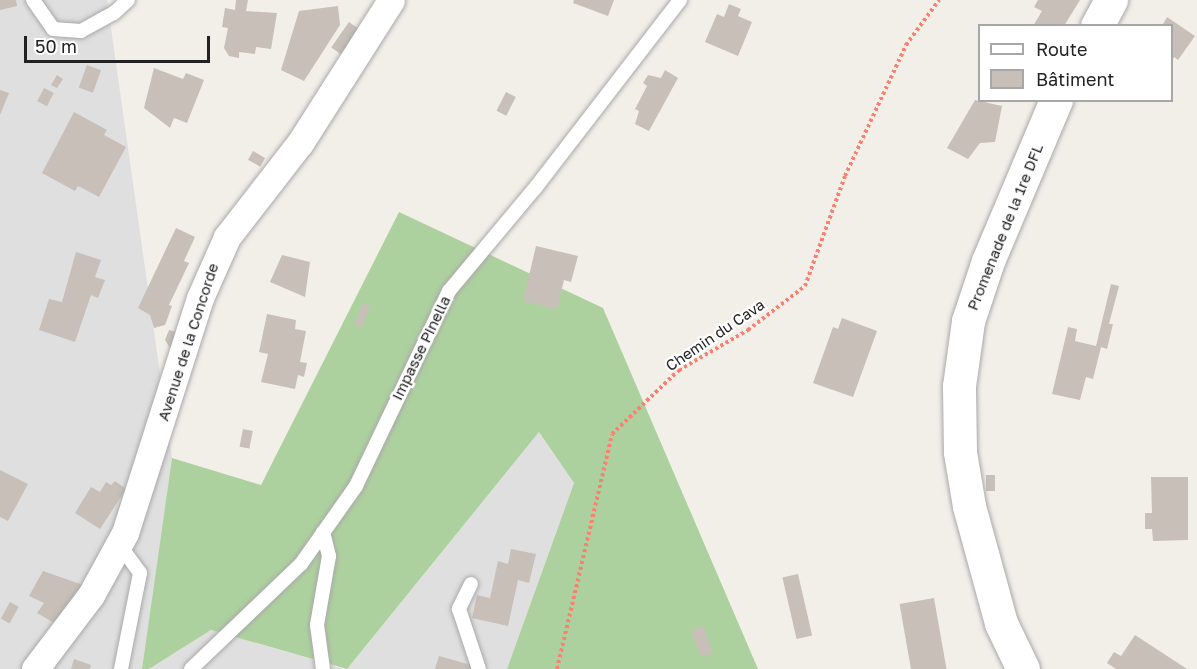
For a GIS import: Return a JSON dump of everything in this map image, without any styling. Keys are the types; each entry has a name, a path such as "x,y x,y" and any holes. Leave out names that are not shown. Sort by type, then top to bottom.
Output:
{"street":[{"name":"Avenue de la Concorde","path":"35,669 91,595 119,544 212,267 227,237 300,143 391,0"},
{"path":"1098,24 1111,0"},
{"name":"Promenade de la 1re DFL","path":"1023,669 1001,623 969,506 960,452 959,386 968,321 988,261 1055,102"}],"lane":[{"path":"33,0 53,29 81,31 114,13 128,0"},
{"name":"Impasse Pinella","path":"191,669 301,564 356,486 449,291 536,187 680,0"},
{"path":"323,532 329,556 317,625 323,669"},
{"path":"119,544 140,573 121,669"},
{"path":"471,584 459,609 479,669"}],"path":[{"name":"Chemin du Cava","path":"557,669 612,434 679,370 748,330 805,286 845,176 901,55 939,0"}],"shaded area":[{"path":"0,0 107,0 172,458 142,669 0,669"},
{"path":"539,432 574,483 507,669 347,669"},
{"path":"211,630 345,669 149,669"}],"green space":[{"path":"399,212 603,308 758,669 507,669 574,483 539,432 347,669 211,630 149,669 142,669 172,458 261,485"}],"building":[{"path":"0,0 16,0 17,6 0,10"},
{"path":"236,0 248,0 246,11 277,13 271,49 256,47 255,54 239,52 239,58 229,56 224,48 228,28 222,27 225,8 235,10"},
{"path":"574,0 614,0 608,16 573,3"},
{"path":"1038,0 1080,0 1065,24 1034,24 1042,11 1034,7"},
{"path":"729,4 741,9 738,16 752,22 738,56 705,42 717,14 724,17"},
{"path":"338,6 340,25 304,81 281,70 299,11"},
{"path":"1167,17 1195,36 1178,60 1174,57 1173,59 1173,24 1163,24"},
{"path":"349,22 362,31 344,57 331,47"},
{"path":"87,65 101,70 93,93 79,88"},
{"path":"154,68 183,79 186,73 204,80 187,123 174,118 170,128 144,108"},
{"path":"665,70 678,78 649,131 635,124 639,111 635,109 647,86 643,83 648,75 661,78"},
{"path":"57,75 63,79 57,88 51,85"},
{"path":"44,88 54,93 47,106 37,101"},
{"path":"0,90 9,93 0,115"},
{"path":"506,92 516,97 506,116 496,111"},
{"path":"975,100 1002,106 995,142 980,143 968,159 947,148"},
{"path":"74,112 107,130 104,135 126,147 99,197 78,186 75,191 42,173"},
{"path":"253,151 265,158 260,167 248,160"},
{"path":"176,228 195,237 184,261 189,263 169,305 172,306 165,325 154,328 150,315 138,308"},
{"path":"536,246 578,256 571,282 564,280 557,309 523,301"},
{"path":"76,252 101,260 95,277 105,280 98,298 91,295 75,342 39,330 49,299 62,302"},
{"path":"282,255 310,262 305,297 270,282"},
{"path":"1111,284 1119,286 1109,324 1113,324 1107,349 1101,347 1093,379 1086,377 1080,400 1052,394 1068,327 1077,329 1075,341 1096,346"},
{"path":"363,303 370,306 361,327 354,324"},
{"path":"267,314 296,320 295,329 306,331 300,362 307,363 304,377 298,375 295,389 261,382 268,354 259,352"},
{"path":"842,318 877,331 853,397 813,383 833,327 838,329"},
{"path":"169,330 177,332 174,354 165,340"},
{"path":"243,429 253,431 249,449 240,447"},
{"path":"0,470 28,484 8,521 0,517"},
{"path":"986,475 995,475 995,491 986,491"},
{"path":"1151,477 1188,477 1188,540 1153,541 1152,529 1145,529 1145,513 1152,513"},
{"path":"115,481 126,489 100,529 75,513 91,487 100,492 106,482 111,485"},
{"path":"511,549 536,554 529,583 518,580 508,626 472,618 477,595 490,598 498,561 508,564"},
{"path":"43,571 83,585 56,624 37,613 44,603 29,596"},
{"path":"798,574 812,635 797,639 782,578"},
{"path":"934,598 947,669 911,669 900,604"},
{"path":"10,602 19,607 10,623 1,619"},
{"path":"703,626 713,652 701,657 691,631"},
{"path":"1135,635 1187,669 1116,669 1107,663 1114,652 1121,656"},
{"path":"439,656 471,665 470,669 435,669"},
{"path":"74,659 91,665 90,669 71,669"}]}
